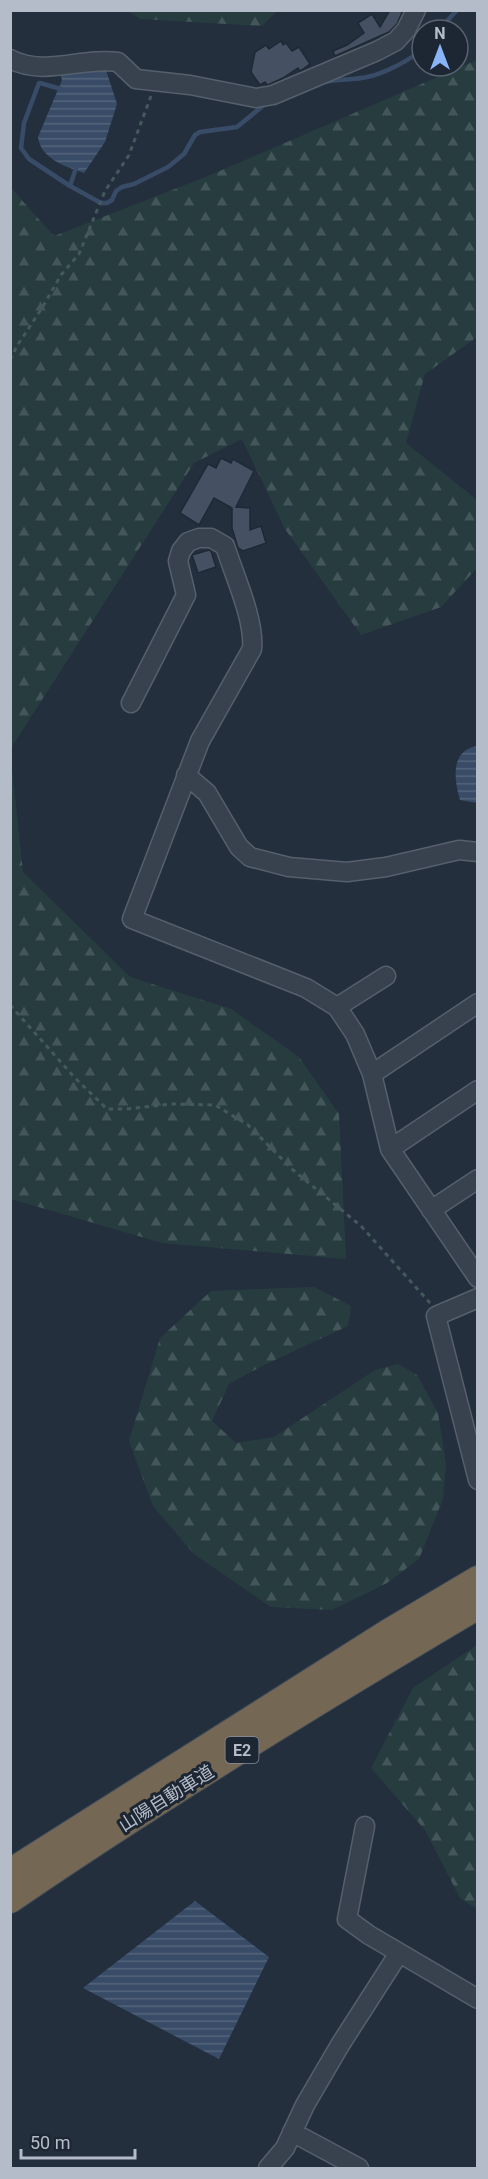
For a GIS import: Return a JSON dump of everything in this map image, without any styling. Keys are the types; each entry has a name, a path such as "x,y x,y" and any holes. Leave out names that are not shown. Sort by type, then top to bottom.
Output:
{"highway":[{"name":"山陽自動車道","path":"10,1872 387,1632 477,1579"},
{"name":"山陽自動車道","path":"10,1900 127,1822 477,1606"},
{"path":"10,1915 127,1822"}],"street":[{"path":"10,59 30,67 45,68 88,62 118,62 136,79 190,85 256,98 273,95 396,41 406,30 416,10"},
{"path":"130,703 186,595 178,561 181,551 188,542 199,538 210,538 225,546 250,621 252,649 200,741 132,919 306,988 337,1007 355,1034 372,1074 390,1149 477,1278"},
{"path":"186,775 207,793 239,847 250,856 289,867 347,872 386,867 459,850 477,852"},
{"path":"337,1007 386,976"},
{"path":"372,1074 477,1003"},
{"path":"390,1149 477,1090"},
{"path":"431,1210 477,1179"},
{"path":"477,1298 436,1316 477,1480"},
{"path":"365,1826 347,1919 477,1999"},
{"path":"268,2169 285,2148 340,2045 399,1953"},
{"path":"292,2132 359,2169"}],"path":[{"path":"10,360 62,275 79,254 101,199 129,155 148,110 155,82"},
{"path":"10,1005 75,1078 107,1109 171,1104 215,1106 248,1125 293,1170 361,1226 430,1302 436,1316"}],"green space":[{"path":"277,10 262,26 141,19 127,11"},
{"path":"477,60 477,337 425,374 406,443 477,500 477,568 441,607 361,635 285,529 242,439 194,463 11,748 11,188 54,236 208,176 435,78 470,78 470,63"},
{"path":"11,759 23,872 130,977 231,1009 299,1057 339,1114 346,1259 162,1243 11,1199"},
{"path":"314,1287 351,1306 348,1326 229,1384 212,1421 236,1443 274,1437 375,1370 398,1364 417,1375 438,1413 446,1464 443,1499 419,1559 387,1583 332,1610 271,1607 194,1554 153,1506 129,1441 160,1338 211,1291"},
{"path":"477,1645 477,1909 460,1898 425,1830 371,1768 413,1688"}],"water":[{"path":"85,66 106,70 117,104 105,142 84,173 55,161 44,151 38,137 62,80 60,73"},
{"path":"478,746 477,803 460,800 456,783 456,767 462,754"},
{"path":"195,1901 269,1957 219,2059 83,1988"}],"building":[{"path":"390,10 403,10 397,24 389,32 335,56 333,51 347,45 364,33 358,23 372,14 380,27"},
{"path":"281,41 283,45 286,43 292,51 299,47 310,64 270,84 267,85 265,82 260,85 251,72 255,52 266,45 269,49"},
{"path":"221,458 231,463 233,459 254,471 236,507 250,508 250,530 261,526 266,543 243,551 238,548 232,528 232,508 214,498 199,525 180,513 208,464 216,468"},
{"path":"209,550 216,567 198,573 192,555"}],"waterway":[{"path":"450,18 457,10"},
{"path":"325,82 374,75 389,70 410,58"},
{"path":"39,83 24,123 21,148 29,159 101,203 112,200 116,191 122,187 134,184 168,167 184,154 195,135 200,132 237,127 264,105"},
{"path":"40,83 61,89"},
{"path":"281,100 298,93"},
{"path":"70,186 77,165"}]}
